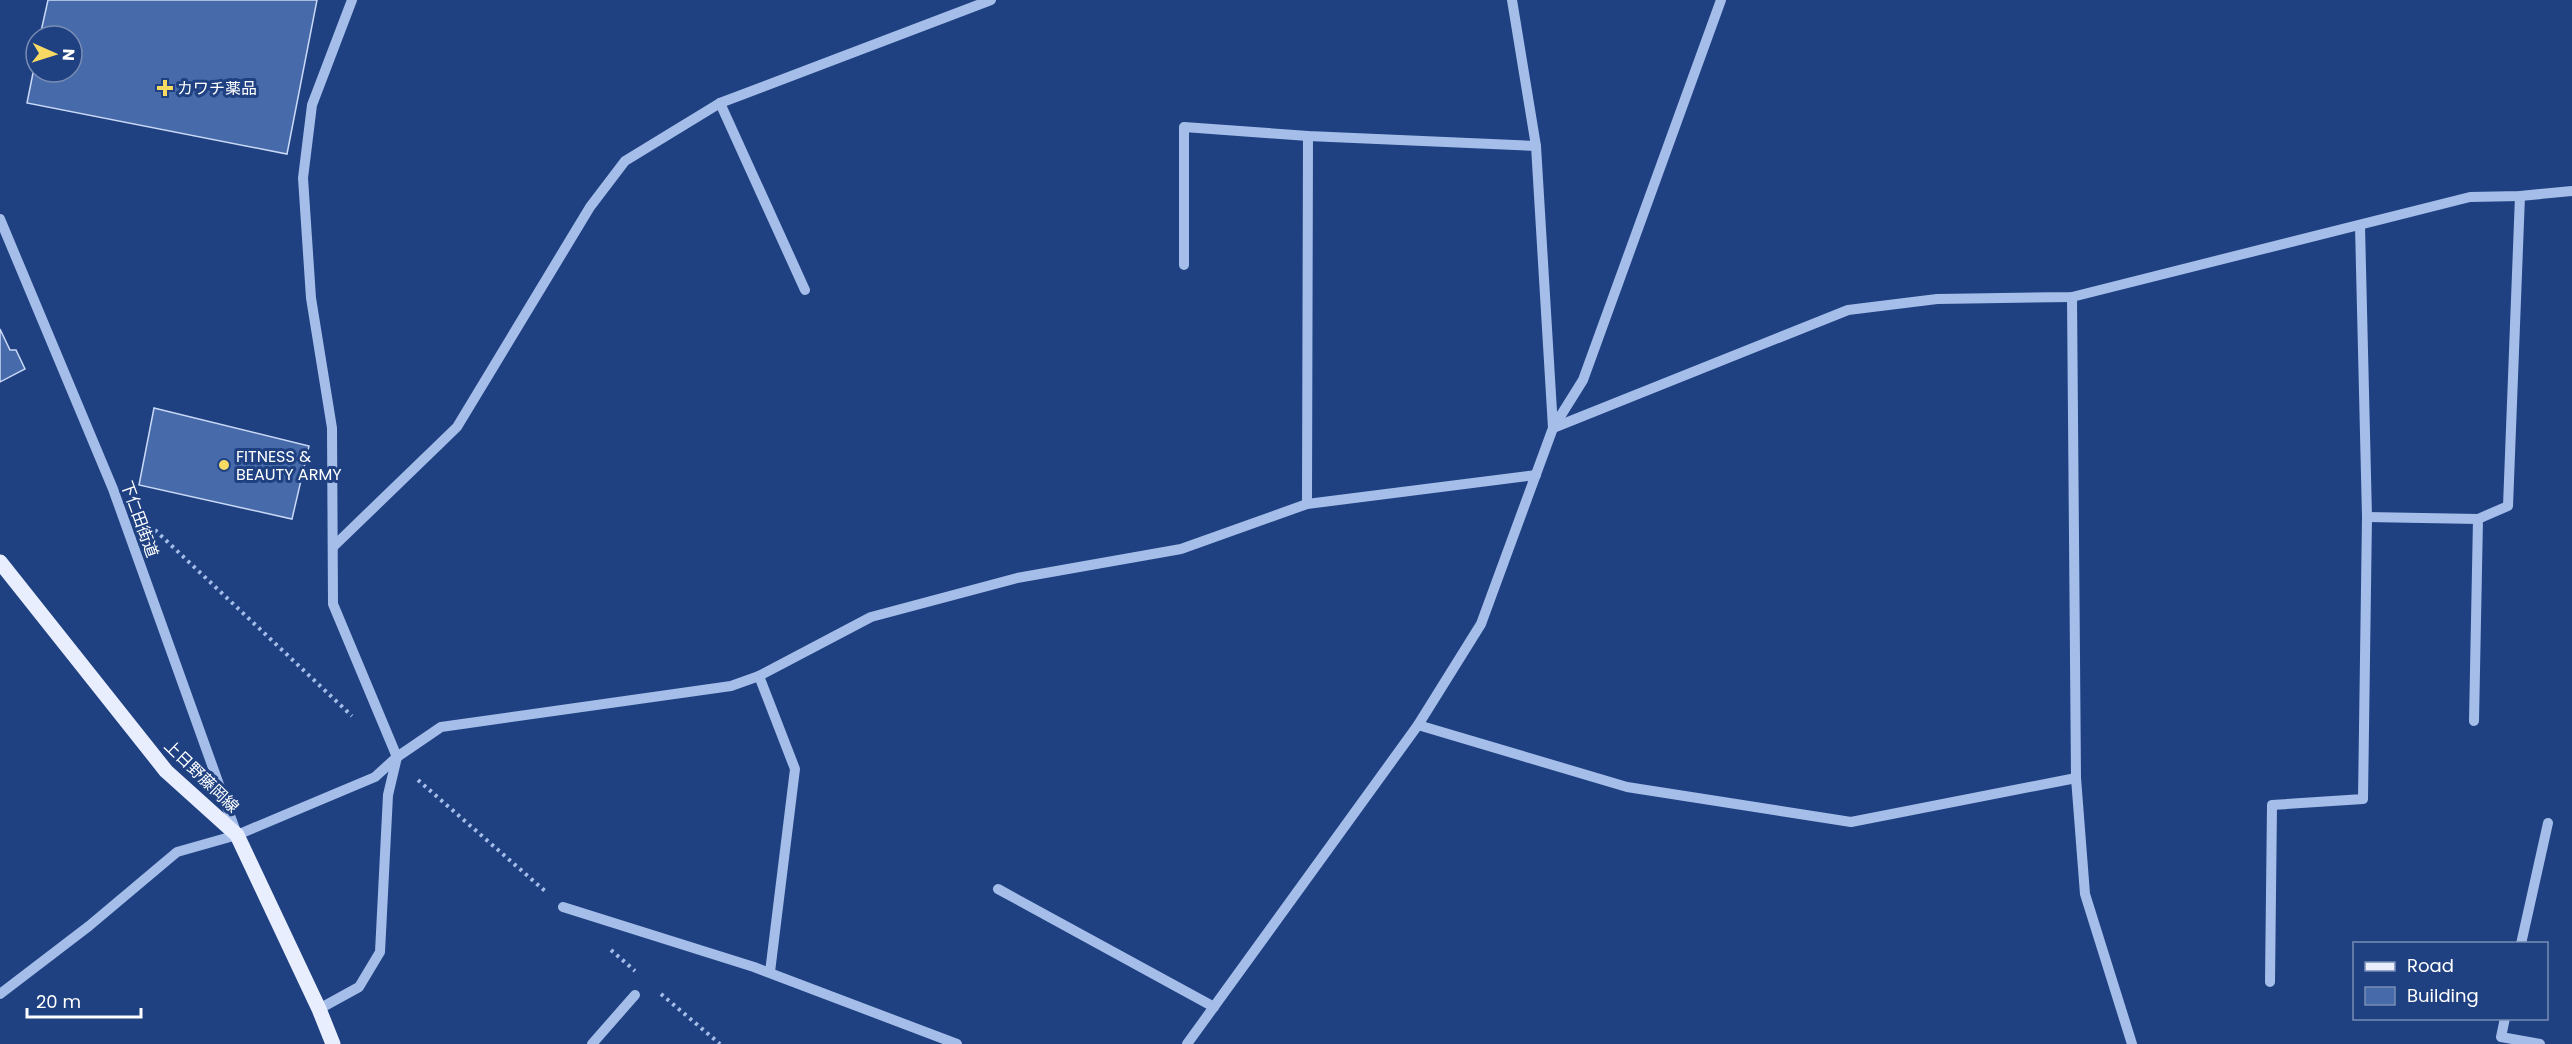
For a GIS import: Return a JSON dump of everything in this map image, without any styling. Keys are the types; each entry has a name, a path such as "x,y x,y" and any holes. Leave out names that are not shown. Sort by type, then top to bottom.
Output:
{"main road":[{"name":"上日野藤岡線","path":"0,562 166,771 237,835 319,1009 333,1044"}],"street":[{"path":"319,1009 359,987 380,952 388,795 397,757 333,604 332,428 311,298 303,178 312,105 352,0"},
{"path":"334,546 457,427 590,207 625,161 720,103 992,0"},
{"path":"1512,0 1536,146 1553,428"},
{"path":"1187,1044 1418,725 1481,624 1553,428 1583,380 1721,0"},
{"path":"720,103 806,290"},
{"path":"1184,265 1184,127 1308,136 1536,146"},
{"path":"1307,504 1308,136"},
{"path":"1553,428 1848,310 1937,299 2072,297 2470,197 2520,196 2572,191"},
{"path":"2367,517 2478,519 2508,506 2520,196"},
{"name":"下仁田街道","path":"0,219 113,489 237,835"},
{"path":"2271,982 2272,805 2362,799 2367,517 2360,226"},
{"path":"2072,297 2076,778 2085,894 2132,1044"},
{"path":"0,994 89,926 177,852 237,835 375,777 397,757 441,727 731,686 759,676 872,617 1017,578 1181,549 1307,504 1536,475"},
{"path":"2474,721 2478,519"},
{"path":"759,676 795,769 770,972"},
{"path":"1418,725 1627,788 1851,822 2076,778"},
{"path":"2522,942 2548,824"},
{"path":"998,889 1214,1007"},
{"path":"563,907 770,972 957,1044"},
{"path":"592,1044 635,995"},
{"path":"2505,1020 2501,1037 2540,1044"}],"path":[{"path":"147,522 353,717"}],"building":[{"name":"カワチ薬品","path":"48,0 317,0 287,154 27,103 31,84 84,84 84,24 43,24"},
{"path":"0,329 10,350 16,350 25,369 0,382"},
{"name":"FITNESS & BEAUTY ARMY","path":"154,408 309,446 292,519 139,485"}],"place":[{"name":"カワチ薬品","path":"165,88"},
{"name":"FITNESS & BEAUTY ARMY","path":"224,465"}]}
